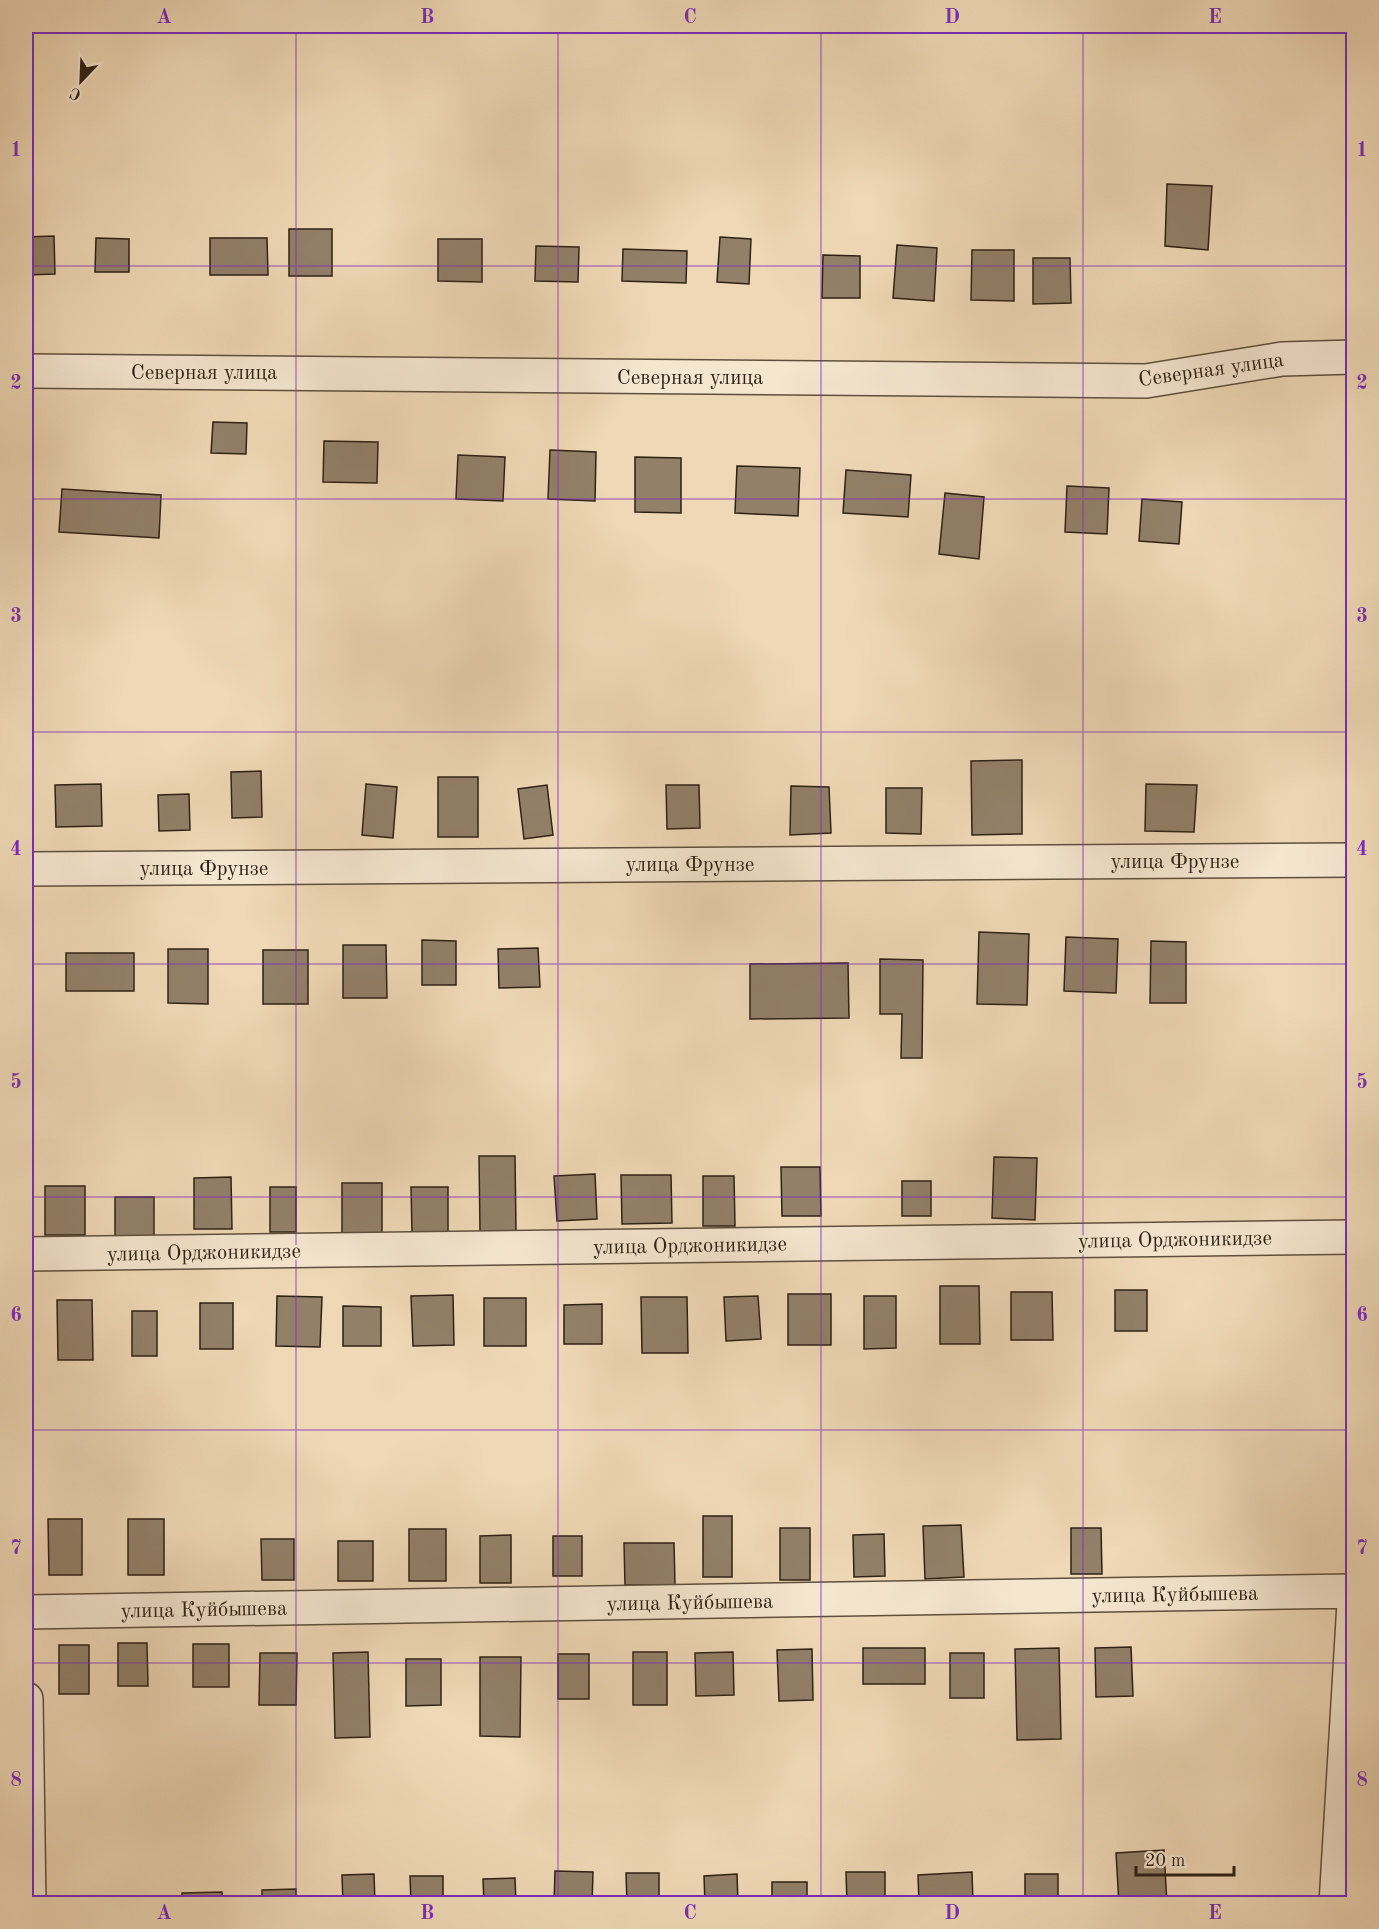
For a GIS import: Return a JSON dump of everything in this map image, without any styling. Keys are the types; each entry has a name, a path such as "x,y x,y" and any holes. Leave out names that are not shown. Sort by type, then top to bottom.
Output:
{"street":[{"name":"Северная улица","path":"26,371 1146,381 1282,359 1353,357"},
{"name":"улица Фрунзе","path":"26,869 1353,860"},
{"name":"улица Орджоникидзе","path":"26,1254 1353,1237"},
{"name":"улица Куйбышева","path":"26,1612 1353,1591"},
{"path":"1336,1904 1353,1603"},
{"path":"26,1699 29,1904"}],"building":[{"path":"1167,184 1212,186 1208,250 1165,246"},
{"path":"289,229 332,229 332,276 289,276"},
{"path":"54,236 55,274 26,275 26,237"},
{"path":"720,237 751,239 749,284 717,282"},
{"path":"96,238 129,239 129,272 95,272"},
{"path":"210,238 267,238 268,275 210,275"},
{"path":"438,239 482,239 482,282 438,281"},
{"path":"897,245 937,248 934,301 893,298"},
{"path":"536,246 579,247 578,282 535,281"},
{"path":"623,249 687,251 686,283 622,281"},
{"path":"972,250 1014,250 1014,301 971,300"},
{"path":"823,255 860,256 860,298 822,298"},
{"path":"1033,258 1070,258 1071,303 1033,304"},
{"path":"213,422 247,423 246,454 211,453"},
{"path":"324,441 378,442 377,483 323,482"},
{"path":"550,450 596,452 595,501 548,499"},
{"path":"458,455 505,457 503,501 456,499"},
{"path":"635,457 681,458 681,513 635,512"},
{"path":"737,466 800,468 798,516 735,513"},
{"path":"846,470 911,475 908,517 843,513"},
{"path":"1067,486 1109,488 1107,534 1065,532"},
{"path":"62,489 161,495 159,538 59,532"},
{"path":"945,493 984,497 979,559 939,554"},
{"path":"1142,499 1182,502 1179,544 1139,541"},
{"path":"1022,760 1022,834 972,835 971,761"},
{"path":"261,771 262,817 232,818 231,772"},
{"path":"438,777 478,777 478,837 438,837"},
{"path":"101,784 102,826 56,827 55,785"},
{"path":"366,784 397,787 393,838 362,835"},
{"path":"1146,784 1197,785 1194,832 1145,831"},
{"path":"547,785 553,835 524,839 518,789"},
{"path":"666,785 699,785 700,828 667,829"},
{"path":"791,786 829,787 831,833 790,835"},
{"path":"886,788 922,788 921,834 886,833"},
{"path":"189,794 190,830 159,831 158,795"},
{"path":"979,932 1029,934 1027,1005 977,1004"},
{"path":"1066,937 1118,939 1116,993 1064,991"},
{"path":"422,940 456,941 456,985 422,985"},
{"path":"1151,941 1186,942 1186,1003 1150,1003"},
{"path":"343,945 386,945 387,998 343,998"},
{"path":"538,948 540,987 499,988 498,949"},
{"path":"168,949 208,949 208,1004 168,1003"},
{"path":"263,950 308,950 308,1004 263,1004"},
{"path":"66,953 134,953 134,991 66,991"},
{"path":"880,959 923,960 922,1058 901,1058 902,1014 880,1014"},
{"path":"848,963 849,1018 750,1019 750,964"},
{"path":"479,1156 515,1156 516,1231 480,1231"},
{"path":"994,1157 1037,1158 1035,1220 992,1218"},
{"path":"781,1167 820,1167 821,1216 782,1216"},
{"path":"595,1174 597,1219 557,1221 554,1176"},
{"path":"621,1175 671,1175 672,1223 622,1224"},
{"path":"703,1176 734,1176 735,1226 703,1226"},
{"path":"231,1177 232,1229 194,1229 194,1178"},
{"path":"902,1181 931,1181 931,1216 902,1216"},
{"path":"342,1183 382,1183 382,1234 342,1235"},
{"path":"45,1186 85,1186 85,1235 45,1235"},
{"path":"270,1187 296,1187 296,1232 270,1232"},
{"path":"411,1187 448,1187 448,1234 412,1233"},
{"path":"115,1197 154,1197 154,1237 115,1238"},
{"path":"940,1286 979,1286 980,1344 940,1344"},
{"path":"1115,1290 1147,1290 1147,1331 1115,1331"},
{"path":"1011,1292 1052,1292 1053,1340 1011,1340"},
{"path":"788,1294 831,1294 831,1345 788,1345"},
{"path":"453,1295 454,1345 413,1346 411,1296"},
{"path":"277,1296 322,1297 320,1347 276,1346"},
{"path":"758,1296 761,1339 726,1341 724,1297"},
{"path":"864,1296 896,1296 896,1348 864,1349"},
{"path":"641,1297 687,1297 688,1353 642,1353"},
{"path":"484,1298 526,1298 526,1346 484,1346"},
{"path":"57,1300 92,1300 93,1360 58,1360"},
{"path":"200,1303 233,1303 233,1349 200,1349"},
{"path":"602,1304 602,1344 564,1344 564,1305"},
{"path":"343,1306 381,1307 381,1346 343,1346"},
{"path":"132,1311 157,1311 157,1356 132,1356"},
{"path":"703,1516 732,1516 732,1577 703,1577"},
{"path":"48,1519 82,1519 82,1575 49,1575"},
{"path":"128,1519 164,1519 164,1575 128,1575"},
{"path":"961,1525 964,1577 925,1579 923,1526"},
{"path":"780,1528 810,1528 810,1580 780,1580"},
{"path":"1071,1528 1101,1528 1102,1574 1071,1574"},
{"path":"409,1529 446,1529 446,1581 409,1581"},
{"path":"884,1534 885,1576 854,1577 853,1535"},
{"path":"511,1535 511,1583 480,1583 480,1536"},
{"path":"553,1536 582,1536 582,1576 553,1576"},
{"path":"261,1539 294,1539 294,1580 262,1580"},
{"path":"338,1541 373,1541 373,1581 338,1581"},
{"path":"624,1543 674,1543 675,1585 625,1585"},
{"path":"118,1643 147,1643 148,1686 118,1686"},
{"path":"193,1644 229,1644 229,1687 193,1687"},
{"path":"59,1645 89,1645 89,1694 59,1694"},
{"path":"1131,1647 1133,1696 1096,1697 1095,1648"},
{"path":"863,1648 925,1648 925,1684 863,1684"},
{"path":"1059,1648 1061,1739 1017,1740 1015,1649"},
{"path":"812,1649 813,1700 779,1701 777,1650"},
{"path":"368,1652 370,1737 335,1738 333,1653"},
{"path":"633,1652 667,1652 667,1705 633,1705"},
{"path":"733,1652 734,1695 696,1696 695,1653"},
{"path":"260,1653 297,1653 296,1705 259,1705"},
{"path":"950,1653 984,1653 984,1698 950,1698"},
{"path":"558,1654 589,1654 589,1699 558,1699"},
{"path":"480,1657 521,1657 520,1737 480,1736"},
{"path":"406,1659 441,1659 441,1705 406,1706"},
{"path":"1164,1850 1167,1904 1119,1904 1116,1853"},
{"path":"555,1871 593,1872 592,1904 554,1904"},
{"path":"846,1872 885,1872 885,1904 847,1904"},
{"path":"972,1872 973,1904 919,1904 918,1875"},
{"path":"626,1873 659,1873 659,1904 627,1904"},
{"path":"374,1874 375,1904 343,1904 342,1875"},
{"path":"737,1874 738,1904 705,1904 704,1876"},
{"path":"1025,1874 1058,1874 1058,1904 1025,1904"},
{"path":"410,1876 443,1876 443,1904 411,1904"},
{"path":"515,1878 516,1904 484,1904 483,1879"},
{"path":"772,1882 807,1882 807,1904 772,1904"},
{"path":"296,1889 296,1904 262,1904 262,1890"},
{"path":"222,1892 223,1904 182,1904 182,1893"},
{"path":"80,1897 138,1897 138,1904 80,1904"}]}
